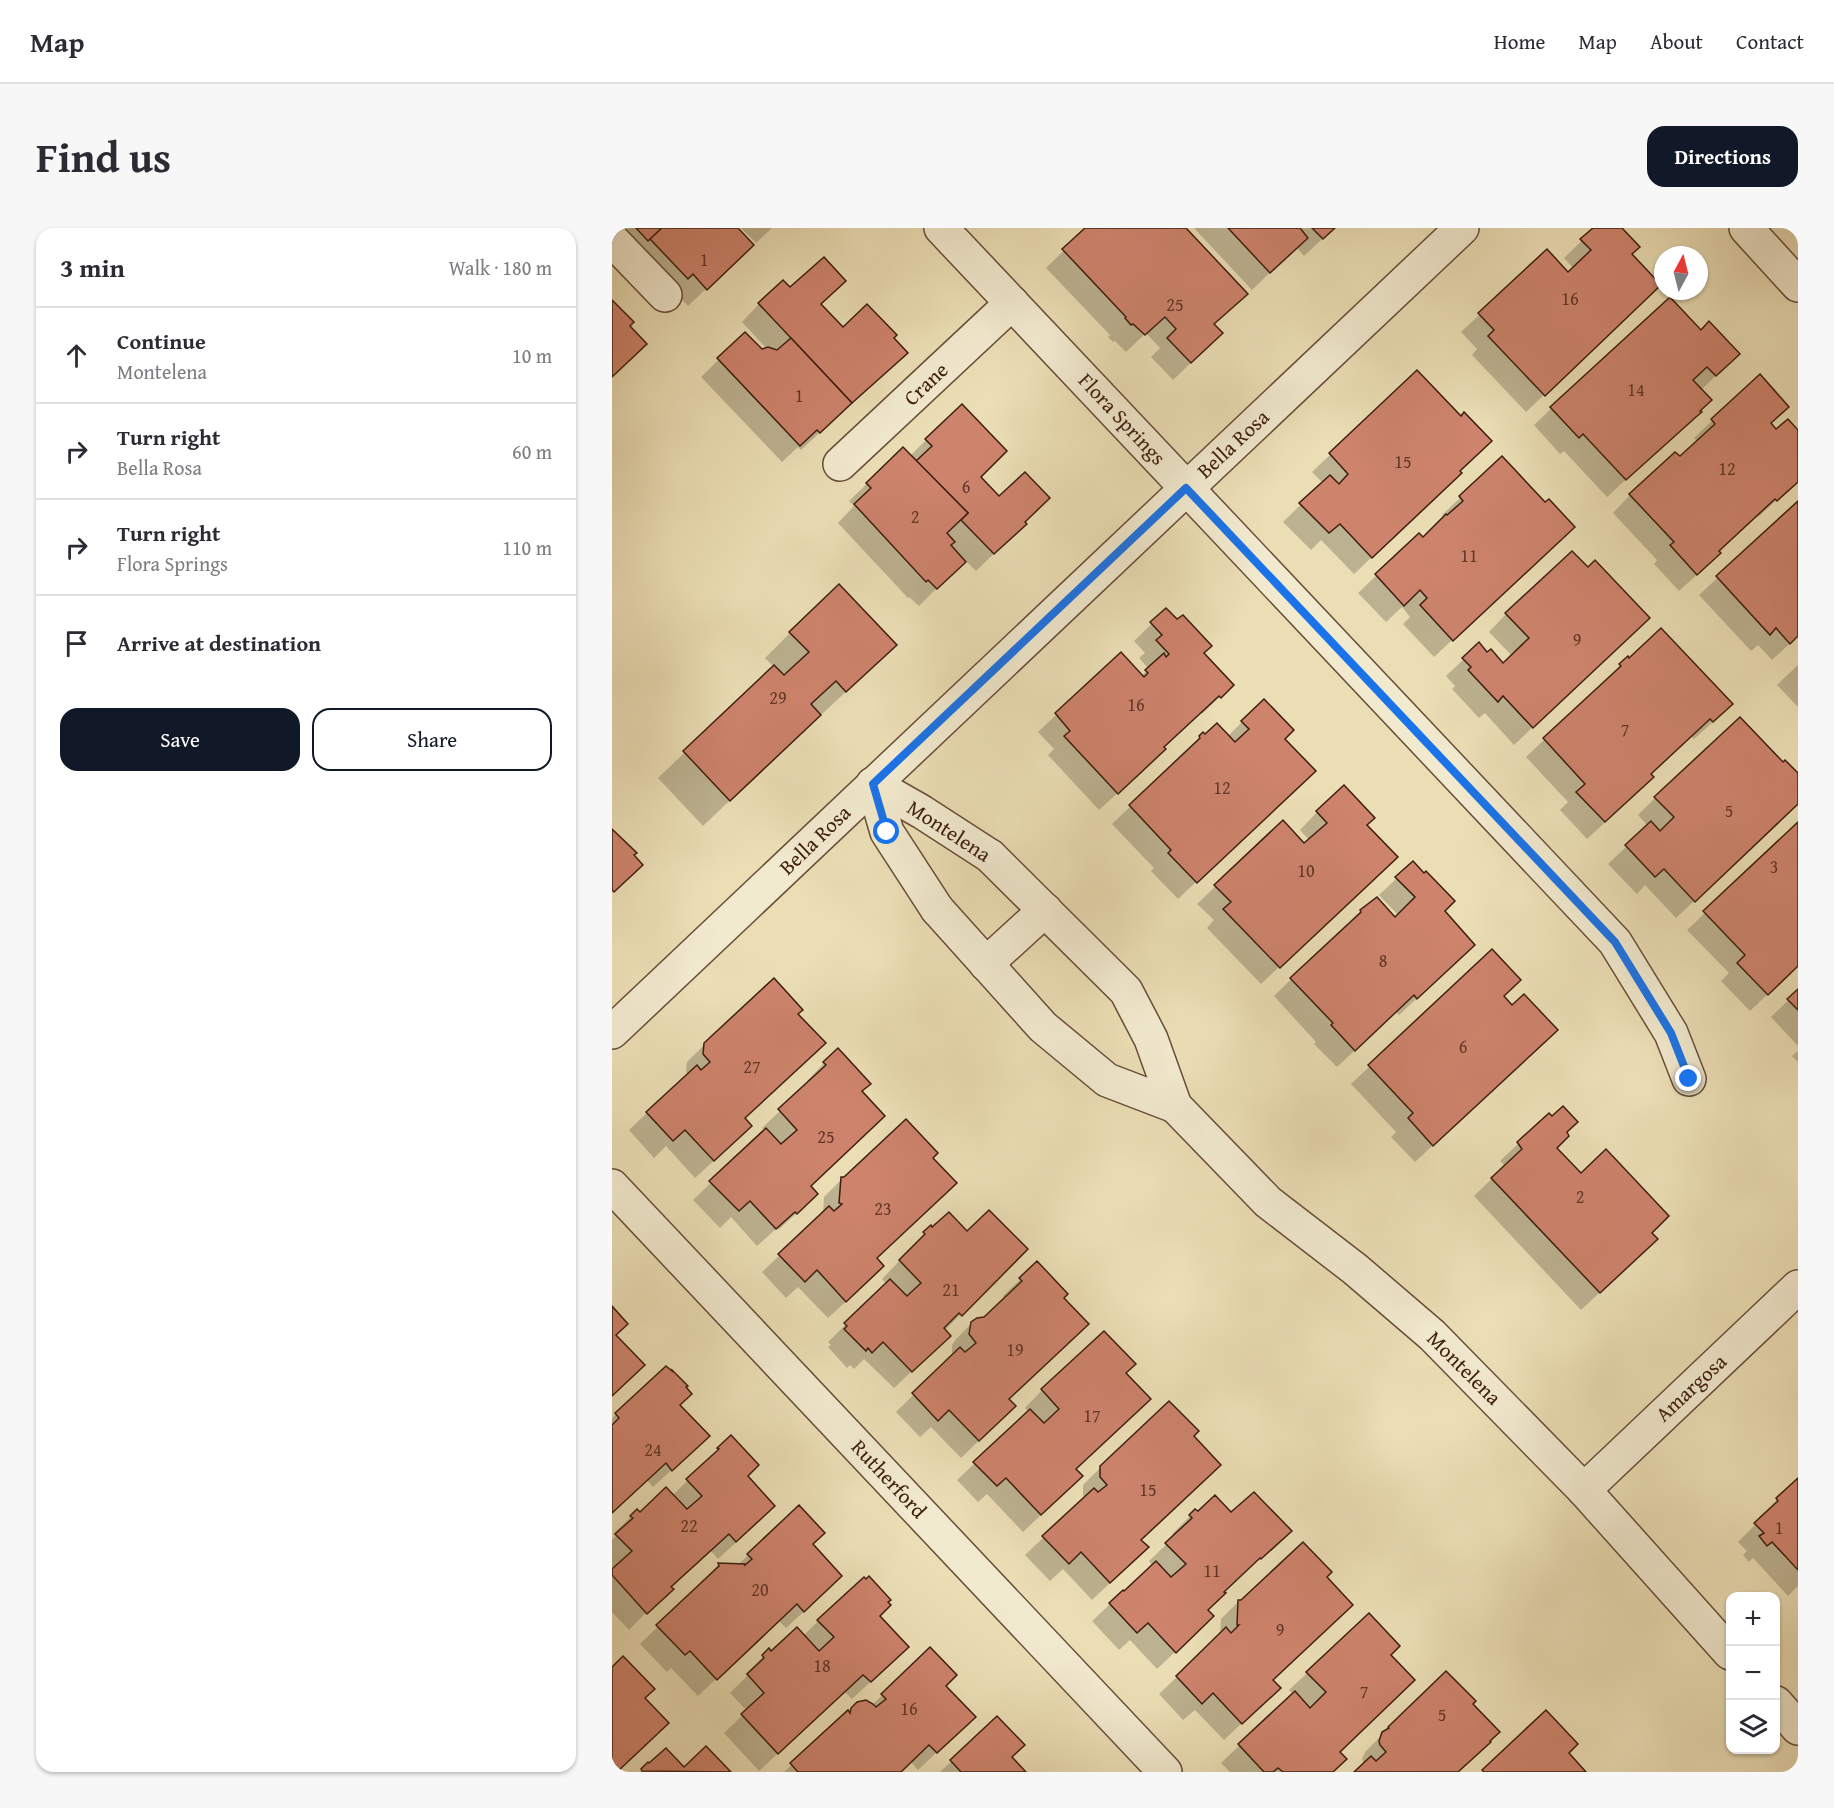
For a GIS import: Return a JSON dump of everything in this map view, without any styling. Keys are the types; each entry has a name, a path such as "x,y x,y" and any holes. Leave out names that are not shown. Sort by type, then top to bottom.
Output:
{"street":[{"name":"Flora Springs","path":"941,228 1615,942 1671,1033 1689,1079"},
{"name":"Bella Rosa","path":"612,1032 1462,228"},
{"path":"1746,228 1798,285"},
{"path":"612,240 665,295"},
{"name":"Crane","path":"840,464 1012,303"},
{"name":"Montelena","path":"873,784 922,812 990,856 1126,991 1151,1039 1175,1106 1268,1202 1355,1269 1432,1335 1584,1490 1726,1647"},
{"name":"Montelena","path":"873,784 887,832 937,909 1043,1027 1107,1080 1175,1106"},
{"path":"986,964 1045,910"},
{"name":"Rutherford","path":"612,1186 1165,1772"},
{"name":"Amargosa","path":"1584,1490 1798,1287"},
{"path":"1780,1708 1798,1728"}],"building":[{"path":"636,228 662,228 648,241"},
{"path":"662,228 738,228 754,245 707,290 693,274 688,279 650,239"},
{"path":"1085,228 1186,228 1248,294 1214,324 1223,333 1191,363 1167,338 1176,329 1165,317 1145,335 1133,324 1131,325 1062,249"},
{"path":"1228,228 1300,228 1308,238 1270,273"},
{"path":"1312,228 1335,228 1323,239"},
{"path":"1593,228 1622,228 1640,247 1632,254 1654,278 1654,292 1545,396 1488,336 1494,330 1478,313 1547,249 1568,272 1591,250 1580,239"},
{"path":"824,257 846,281 821,304 843,327 867,304 897,335 894,338 908,353 852,403 758,303 783,280 790,287"},
{"path":"612,300 634,322 630,326 647,344 612,377"},
{"path":"1667,300 1673,300 1701,330 1709,321 1740,354 1716,376 1707,367 1693,380 1712,400 1700,411 1702,412 1626,480 1583,434 1579,438 1550,407"},
{"path":"745,332 762,349 768,347 777,350 791,338 852,403 820,433 817,430 800,446 717,358"},
{"path":"1417,370 1461,416 1464,412 1492,441 1460,471 1462,473 1372,558 1340,524 1329,533 1299,503 1330,475 1339,484 1348,474 1329,453"},
{"path":"1760,374 1789,407 1771,423 1776,429 1788,419 1798,430 1798,482 1777,501 1775,499 1719,551 1721,553 1697,575 1670,545 1674,542 1629,494 1675,452 1680,456 1715,424 1711,419"},
{"path":"962,404 1007,451 981,477 999,496 1025,472 1050,498 1025,522 1027,524 994,554 961,520 968,513 916,461 932,446 925,439"},
{"path":"903,447 968,513 947,533 955,542 951,545 966,562 937,589 928,580 926,582 854,504 871,488 866,483"},
{"path":"1502,456 1545,502 1549,499 1575,527 1453,641 1420,605 1427,598 1420,590 1404,606 1375,574 1419,533 1423,537 1463,501 1459,496"},
{"path":"1798,501 1798,636 1790,644 1776,628 1770,635 1716,576"},
{"path":"1572,551 1588,567 1595,560 1650,618 1533,728 1503,696 1498,702 1468,670 1471,667 1462,658 1479,642 1487,652 1491,649 1503,663 1529,638 1505,613"},
{"path":"839,584 897,645 846,692 836,681 811,704 821,715 730,801 683,751 774,665 784,675 809,652 789,632"},
{"path":"1166,608 1177,619 1183,615 1212,646 1204,653 1234,685 1164,747 1166,749 1118,794 1064,736 1070,731 1055,713 1121,652 1144,677 1148,673 1145,670 1164,653 1166,657 1169,654 1156,640 1162,635 1150,622"},
{"path":"1661,628 1733,704 1713,722 1710,719 1651,774 1654,777 1605,822 1576,792 1585,784 1543,738 1621,666 1619,664 1628,656 1629,658"},
{"path":"1264,699 1294,730 1285,739 1316,771 1197,883 1168,853 1171,850 1129,805 1200,738 1203,732 1205,734 1217,723 1235,742 1249,729 1241,721"},
{"path":"1740,717 1783,762 1785,760 1798,773 1798,804 1695,902 1664,869 1655,877 1625,845 1651,821 1660,831 1674,817 1654,797"},
{"path":"1344,785 1375,818 1367,825 1398,857 1280,968 1223,909 1231,902 1214,885 1283,820 1304,843 1327,823 1316,811"},
{"path":"1798,822 1798,966 1768,995 1737,963 1745,955 1703,911"},
{"path":"612,829 637,853 634,855 643,865 614,892 612,890"},
{"path":"1413,861 1455,901 1445,911 1475,945 1417,999 1414,995 1355,1051 1331,1025 1333,1023 1290,978 1361,912 1360,910 1377,897 1395,917 1415,897 1395,877"},
{"path":"1492,949 1521,980 1504,996 1512,1005 1524,994 1558,1030 1433,1146 1408,1118 1413,1113 1368,1065"},
{"path":"774,978 803,1010 798,1014 826,1043 745,1118 752,1126 714,1161 685,1130 673,1141 646,1112 697,1065 701,1070 710,1062 703,1054 704,1043"},
{"path":"1798,989 1798,1010 1787,999"},
{"path":"838,1048 871,1084 862,1091 885,1116 811,1186 818,1194 797,1214 795,1212 776,1229 750,1201 739,1211 709,1181 766,1128 781,1144 797,1130 778,1109 826,1065 823,1062"},
{"path":"1563,1106 1578,1122 1567,1132 1569,1136 1557,1148 1581,1173 1606,1149 1669,1216 1652,1233 1658,1239 1600,1293 1491,1178 1522,1149 1517,1142 1549,1113 1552,1116"},
{"path":"906,1119 938,1153 933,1158 957,1183 877,1258 884,1266 846,1302 817,1270 805,1282 778,1254 829,1206 834,1211 842,1204 839,1203 841,1177 844,1177"},
{"path":"989,1210 1028,1249 962,1316 959,1313 944,1328 951,1336 912,1372 883,1342 872,1353 868,1348 866,1351 844,1329 847,1326 844,1323 890,1279 907,1296 921,1283 899,1260 931,1225 932,1227 949,1212 967,1231"},
{"path":"1037,1261 1068,1294 1064,1298 1089,1324 1009,1399 1016,1406 979,1441 949,1410 938,1421 912,1393 960,1347 965,1352 976,1343 969,1334 971,1322 984,1317 1022,1281 1019,1278"},
{"path":"612,1306 628,1324 616,1335 645,1365 612,1396"},
{"path":"1104,1331 1136,1364 1126,1373 1151,1399 1076,1469 1083,1476 1041,1515 1006,1478 997,1486 973,1462 1030,1409 1044,1423 1059,1409 1041,1389"},
{"path":"666,1366 688,1386 686,1387 692,1394 680,1405 710,1436 672,1471 666,1463 612,1513 612,1425 619,1418 615,1413"},
{"path":"1169,1401 1199,1431 1194,1436 1221,1465 1141,1540 1149,1547 1110,1583 1081,1552 1069,1564 1042,1536 1094,1488 1098,1492 1107,1485 1100,1477 1100,1466"},
{"path":"731,1435 759,1465 748,1476 775,1506 736,1542 729,1534 671,1587 674,1589 647,1614 612,1575 612,1569 632,1551 615,1534 633,1518 630,1516 637,1509 640,1512 666,1487 687,1509 702,1496 686,1479"},
{"path":"1798,1478 1798,1570 1772,1542 1767,1546 1759,1536 1764,1533 1754,1523"},
{"path":"1254,1492 1292,1531 1224,1592 1226,1593 1208,1610 1214,1616 1176,1653 1148,1623 1137,1633 1109,1603 1156,1561 1171,1577 1186,1564 1165,1543 1192,1518 1189,1515 1195,1509 1198,1511 1215,1495 1231,1512"},
{"path":"799,1505 825,1533 813,1544 842,1576 804,1612 797,1604 717,1680 690,1651 685,1655 656,1625 719,1566 718,1563 745,1565 752,1559 747,1554"},
{"path":"1303,1542 1332,1572 1327,1577 1353,1605 1273,1680 1281,1688 1242,1724 1213,1693 1202,1704 1176,1676 1226,1627 1231,1633 1239,1625 1237,1625 1238,1600 1241,1600"},
{"path":"869,1576 891,1600 888,1602 891,1605 880,1616 909,1647 871,1682 863,1675 778,1754 741,1714 764,1693 747,1674 764,1658 762,1655 769,1648 771,1651 797,1627 819,1651 834,1637 817,1620 864,1577 866,1579"},
{"path":"1369,1613 1400,1646 1391,1655 1415,1680 1340,1752 1347,1759 1333,1772 1283,1772 1278,1768 1273,1772 1264,1772 1238,1744 1295,1691 1310,1708 1326,1692 1306,1672"},
{"path":"930,1647 957,1675 946,1686 976,1717 937,1753 929,1745 901,1772 798,1772 790,1763 848,1710 850,1713 851,1708 857,1702 866,1700 876,1707 886,1699 881,1694"},
{"path":"623,1656 655,1689 645,1698 669,1723 617,1772 612,1772 612,1667"},
{"path":"1446,1671 1476,1701 1473,1704 1500,1732 1491,1742 1458,1772 1354,1772 1371,1756 1376,1761 1386,1752 1379,1741 1382,1732 1389,1728"},
{"path":"1546,1710 1578,1744 1569,1753 1586,1772 1484,1772 1482,1770"},
{"path":"997,1716 1025,1745 1012,1757 1026,1772 961,1772 950,1760"},
{"path":"706,1746 731,1772 642,1771 641,1769 666,1748 684,1767"}],"route":[{"path":"887,832 873,784 1186,488 1615,942 1671,1033 1689,1079"}]}
